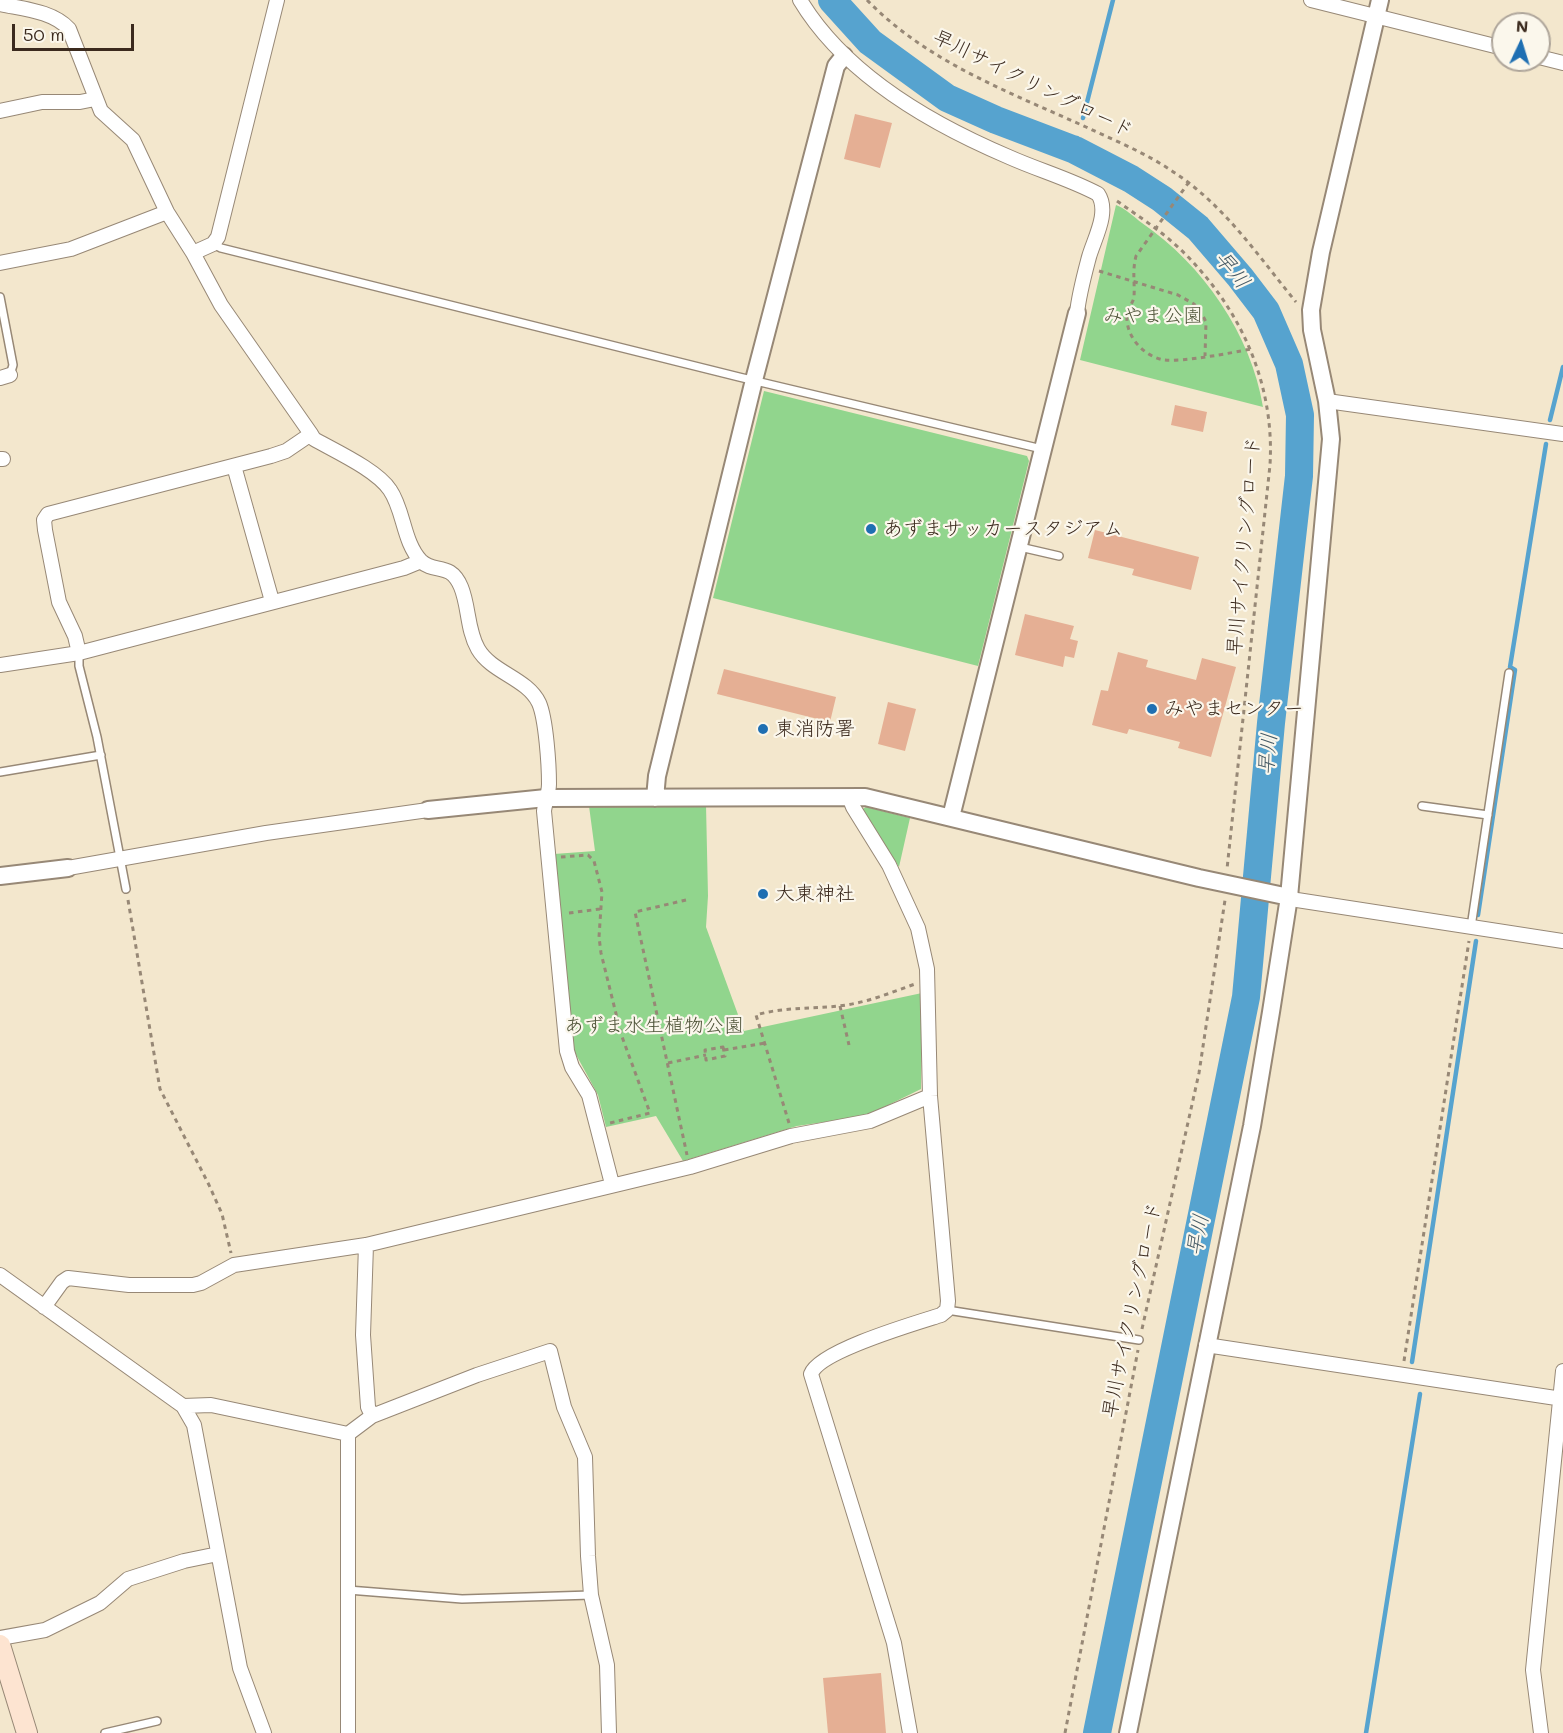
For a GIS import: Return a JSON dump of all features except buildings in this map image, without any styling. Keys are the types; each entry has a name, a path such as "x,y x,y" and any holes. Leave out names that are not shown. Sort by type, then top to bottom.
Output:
{"main road":[{"path":"0,1645 27,1733"}],"street":[{"path":"193,253 213,244 218,237 277,0"},
{"path":"800,0 844,56 869,77 904,101 969,138 1098,194 1102,201 1101,218 1079,295 1077,313 1044,450 951,817"},
{"path":"1311,0 1378,8 1491,44"},
{"path":"0,4 49,16 61,21 69,29 101,111 133,140 167,212 193,253 221,305 314,439 369,470 390,489 412,548 421,561 448,570 456,578 461,588 478,650 491,664 536,697 543,717 549,786 545,823 567,1051 572,1067 589,1095 612,1184"},
{"path":"1128,1733 1252,1126 1284,895 1330,439 1327,401 1312,330 1311,310 1321,252 1378,8"},
{"path":"655,798 657,776 754,381 836,66 844,56"},
{"path":"0,111 42,102 80,102 95,99"},
{"path":"0,263 71,249 167,212"},
{"path":"1327,401 1563,434"},
{"path":"79,653 75,636 58,602 45,530 44,520 48,514 286,451 311,434"},
{"path":"234,466 272,601"},
{"path":"0,665 79,653 404,568 421,561"},
{"path":"849,797 890,865 918,928 927,969 930,1096 948,1301 947,1310 941,1315 850,1347 818,1364 811,1374 894,1643 910,1733"},
{"path":"0,876 68,868 266,833 428,810 546,798 874,798 1228,884 1284,895 1297,900 1563,941"},
{"path":"44,1307 62,1282 68,1278 129,1286 193,1285 234,1265 366,1245 690,1167 791,1136 870,1121 930,1096"},
{"path":"366,1245 363,1335 368,1407 372,1416"},
{"path":"0,1275 183,1406 194,1425 240,1668 264,1733"},
{"path":"1206,1345 1561,1399"},
{"path":"183,1406 212,1405 348,1434 372,1416 477,1375 549,1351 564,1407 585,1457 591,1595 607,1665 609,1733"},
{"path":"1541,1733 1533,1670 1563,1371"},
{"path":"348,1434 348,1733"},
{"path":"0,1638 45,1630 100,1603 128,1579 184,1561 218,1554"}],"lane":[{"path":"213,244 244,254 754,381 1044,450"},
{"path":"0,297 13,364 5,376"},
{"path":"1020,547 1059,556"},
{"path":"79,653 79,666 101,755 126,889"},
{"path":"1471,927 1509,673"},
{"path":"0,772 101,755"},
{"path":"1422,806 1488,815"},
{"path":"947,1310 1139,1340"},
{"path":"348,1590 462,1599 591,1595"},
{"path":"105,1733 157,1721"}],"path":[{"name":"早川サイクリングロード","path":"867,0 897,29 933,53 1009,92 1138,152 1189,182 1209,199 1234,226 1296,302"},
{"path":"1189,182 1136,256 1134,296 1127,314 1133,338 1141,349 1165,360 1251,349"},
{"name":"早川サイクリングロード","path":"1065,1733 1139,1340 1199,1073 1228,884 1271,443 1271,425 1265,391 1251,349 1226,302 1186,255 1156,226 1115,200"},
{"path":"1097,270 1178,296 1198,308 1206,322 1205,356"},
{"path":"557,858 588,855 594,861 602,892 599,937 601,953 621,1034 650,1113 609,1123 607,1114"},
{"path":"126,889 160,1089 222,1214 234,1265"},
{"path":"686,900 635,912 690,1167"},
{"path":"563,914 600,909"},
{"path":"1402,1375 1471,927"},
{"path":"790,1125 756,1015 773,1010 840,1006 869,1001 916,983 927,988"},
{"path":"840,1006 849,1045"},
{"path":"724,1050 725,1056 706,1060 705,1050 723,1047 724,1050 765,1043"},
{"path":"668,1064 706,1055"}],"green space":[{"name":"みやま公園","path":"1116,205 1126,210 1185,259 1221,303 1248,353 1263,407 1080,360"},
{"name":"あずまサッカースタジアム","path":"764,391 1027,456 1029,461 978,666 713,598"},
{"name":"あずま水生植物公園","path":"706,805 708,896 706,927 744,1031 922,993 921,1089 866,1116 797,1126 683,1161 656,1116 606,1127 598,1095 573,1049 554,854 595,851 589,806"},
{"path":"866,807 910,818 899,867 861,810"}],"waterway":[{"name":"早川","path":"832,0 870,42 947,98 996,120 1075,150 1131,179 1162,199 1198,228 1266,311 1289,364 1300,415 1299,476 1271,723 1246,997 1097,1733"},
{"path":"1083,118 1113,0"},
{"path":"1075,150 1077,138"},
{"path":"1550,420 1563,367"},
{"path":"1478,915 1515,670 1510,667 1546,444"},
{"path":"1412,1362 1476,941"},
{"path":"1366,1733 1420,1394"}],"place":[{"name":"あずまサッカースタジアム","path":"871,529"},
{"name":"みやまセンター","path":"1152,709"},
{"name":"東消防署","path":"763,729"},
{"name":"大東神社","path":"763,894"}]}
